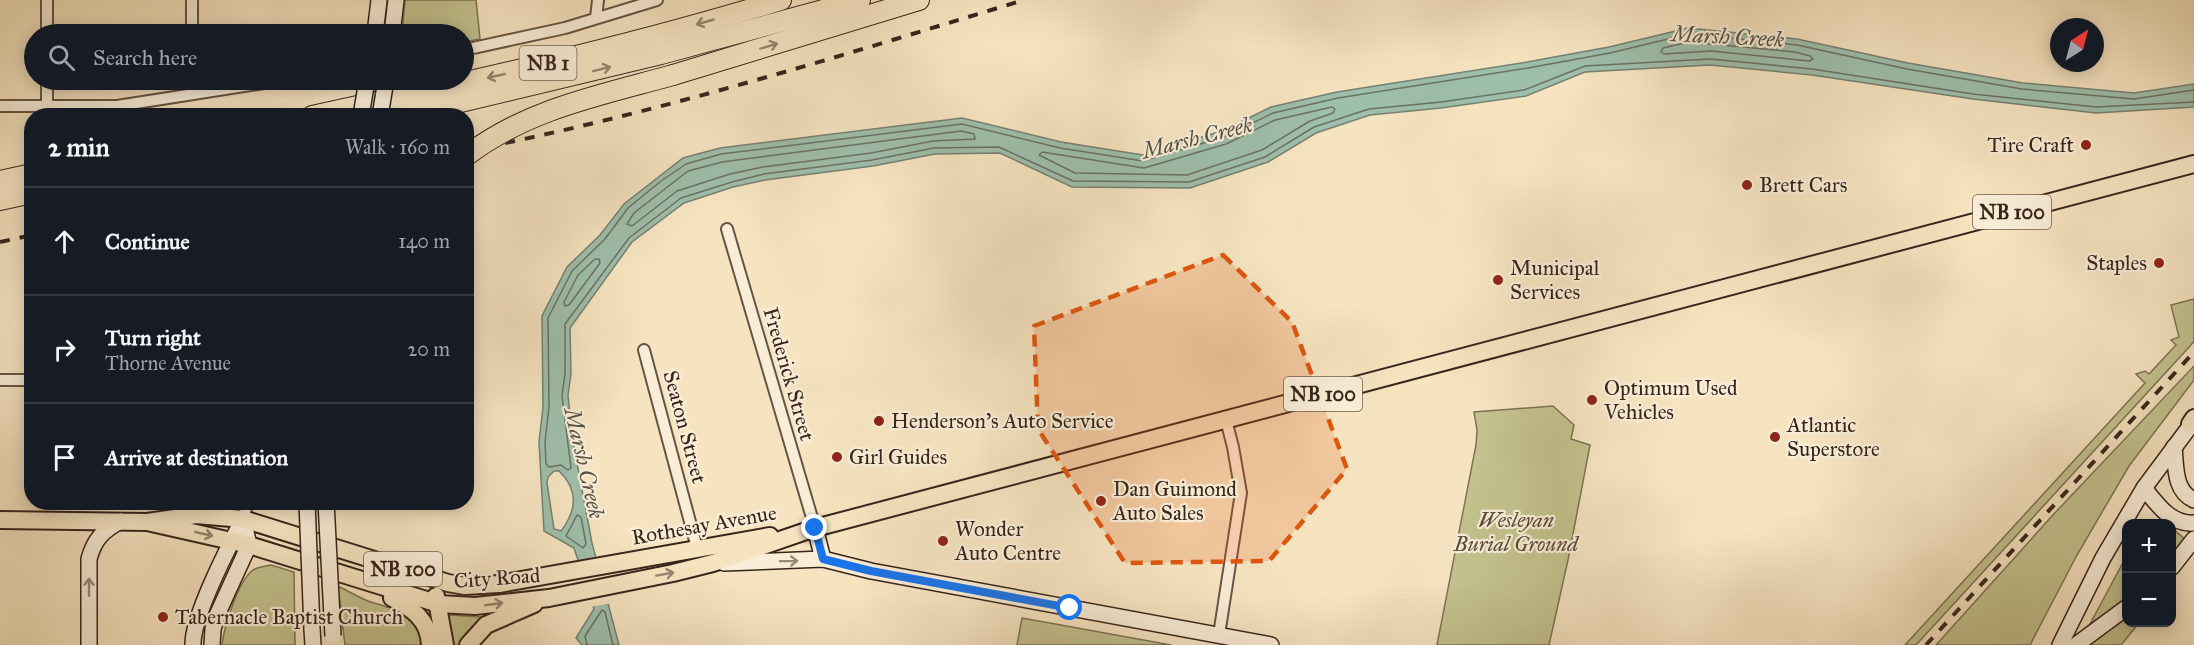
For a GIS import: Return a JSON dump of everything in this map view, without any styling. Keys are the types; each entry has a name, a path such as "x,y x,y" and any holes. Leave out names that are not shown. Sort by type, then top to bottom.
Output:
{"highway":[{"name":"NB 1","path":"474,80 653,38 781,0"},
{"name":"NB 1","path":"436,108 662,54 860,0"},
{"path":"474,150 491,138 555,108 673,75 919,0"},
{"name":"NB 1","path":"348,108 430,90"},
{"path":"0,181 24,176"},
{"path":"0,200 24,195"}],"main road":[{"path":"376,24 379,0"},
{"path":"393,24 396,0"},
{"path":"363,108 366,90"},
{"path":"381,108 384,90"},
{"name":"NB 100","path":"815,528 2194,164"},
{"path":"2060,645 2103,558 2144,489 2193,421"},
{"path":"2174,447 2179,485 2185,495 2194,500"},
{"path":"2144,489 2169,515 2185,523 2194,523"},
{"path":"307,510 313,645"},
{"path":"326,510 333,640"},
{"name":"City Road","path":"147,522 196,515 243,519 448,583 480,586 566,572"},
{"path":"191,643 211,585 243,519"},
{"path":"212,645 213,629 218,613 249,546 243,519"},
{"name":"NB 100","path":"0,520 147,522"},
{"path":"89,645 89,559 92,547 102,532 120,521"},
{"name":"City Road","path":"147,522 232,541 439,604 482,606 572,593"},
{"path":"815,528 823,559"},
{"name":"Rothesay Avenue","path":"566,572 815,528"},
{"name":"Rothesay Avenue","path":"572,593 713,563 815,528"},
{"path":"2176,562 2194,539"},
{"path":"713,563 823,559 871,571 1271,645"},
{"path":"351,577 413,610 425,621 430,634 430,645"},
{"path":"428,577 439,604 445,645"},
{"path":"468,645 486,625 549,598"},
{"path":"2076,645 2122,612"}],"street":[{"path":"47,0 47,24"},
{"path":"192,0 192,24"},
{"path":"596,18 598,0"},
{"path":"474,48 557,30 657,0"},
{"path":"47,90 47,106"},
{"path":"0,106 126,104 218,90"},
{"name":"Frederick Street","path":"728,229 815,528"},
{"name":"Seaton Street","path":"644,350 697,548"},
{"path":"0,380 24,380"},
{"path":"1219,635 1241,493 1226,420"},
{"path":"243,519 246,510"}],"highlighted area":[{"path":"1223,255 1292,322 1347,469 1269,561 1125,563 1038,429 1034,326"}],"green space":[{"path":"405,0 476,0 480,39 474,40 474,24 403,24"},
{"path":"2194,299 2194,341 2191,345 1916,645 1905,645 2145,383 2136,374 2145,371 2149,374 2176,345 2171,340 2179,337 2171,305"},
{"path":"2194,366 2194,380 2129,466 2077,555 2030,645 1936,645 2052,516"},
{"name":"Wesleyan Burial Ground","path":"1553,406 1574,425 1571,439 1590,445 1549,645 1437,645 1476,445 1477,430 1474,412"},
{"path":"2176,531 2186,540 2176,553"},
{"path":"2122,564 2122,604 2090,624"},
{"path":"271,565 294,572 295,645 222,645 229,616 242,584 253,570"},
{"path":"338,586 410,618 419,633 422,645 345,645"},
{"path":"449,615 484,618 459,645 451,645"},
{"path":"2122,617 2122,627 2136,627 2121,645 2089,645"},
{"path":"1022,618 1171,645 1017,645"}],"water":[{"name":"Marsh Creek","path":"1688,28 1797,39 1908,63 2023,83 2134,93 2194,84 2194,107 2096,113 1973,99 1812,75 1710,65 1585,72 1526,96 1370,115 1316,133 1268,162 1190,188 1072,187 1000,153 935,154 873,166 765,180 733,187 684,203 632,242 570,328 571,374 568,395 572,436 592,543 619,645 582,645 576,638 594,609 574,548 544,531 539,442 543,407 542,316 567,267 600,235 624,204 683,158 720,148 962,118 1061,142 1143,155 1222,131 1271,107 1337,92 1609,47","holes":["554,471 559,471 570,485 574,500 573,508 561,531 554,529 547,483 548,477"]}],"pier":[{"path":"598,556 612,603 590,607 575,561"}],"railway":[{"path":"474,149 678,102 817,63 1024,0"},
{"path":"0,242 24,237"},
{"path":"1926,645 2194,352"}],"place":[{"name":"Tire Craft","path":"2086,145"},
{"name":"Brett Cars","path":"1747,185"},
{"name":"Staples","path":"2159,263"},
{"name":"Municipal Services","path":"1498,280"},
{"name":"Optimum Used Vehicles","path":"1592,400"},
{"name":"Henderson's Auto Service","path":"879,421"},
{"name":"Atlantic Superstore","path":"1775,437"},
{"name":"Girl Guides","path":"837,457"},
{"name":"Dan Guimond Auto Sales","path":"1101,501"},
{"name":"Wonder Auto Centre","path":"943,541"},
{"name":"Tabernacle Baptist Church","path":"163,617"}],"route":[{"path":"815,528 823,559 871,571 1070,608"}]}
